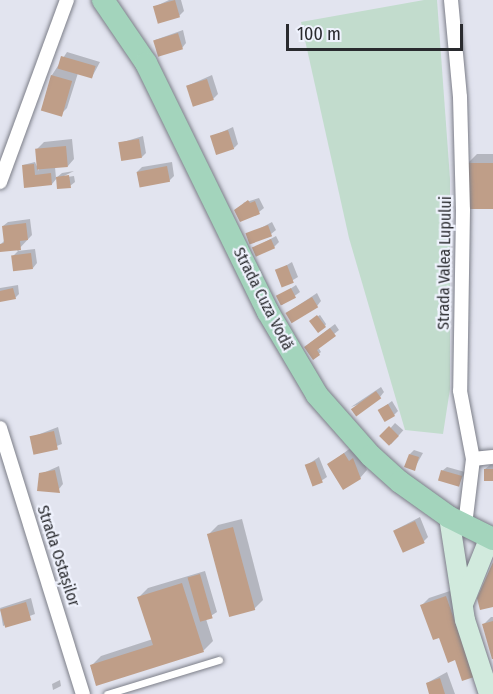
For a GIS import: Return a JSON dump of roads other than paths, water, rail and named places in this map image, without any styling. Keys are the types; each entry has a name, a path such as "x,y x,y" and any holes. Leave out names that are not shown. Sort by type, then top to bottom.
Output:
{"main road":[{"name":"Strada Cuza Vodă","path":"103,0 146,63 268,312 317,395 371,456 457,521 492,538"},
{"path":"457,521 463,604 489,694"},
{"path":"463,604 492,538"}],"street":[{"path":"0,182 67,0"},
{"name":"Strada Valea Lupului","path":"451,0 460,98 463,210 460,391 473,459 457,521"},
{"name":"Strada Ostașilor","path":"0,428 83,694"},
{"path":"473,459 493,457"}],"lane":[{"path":"107,694 219,660"}]}
